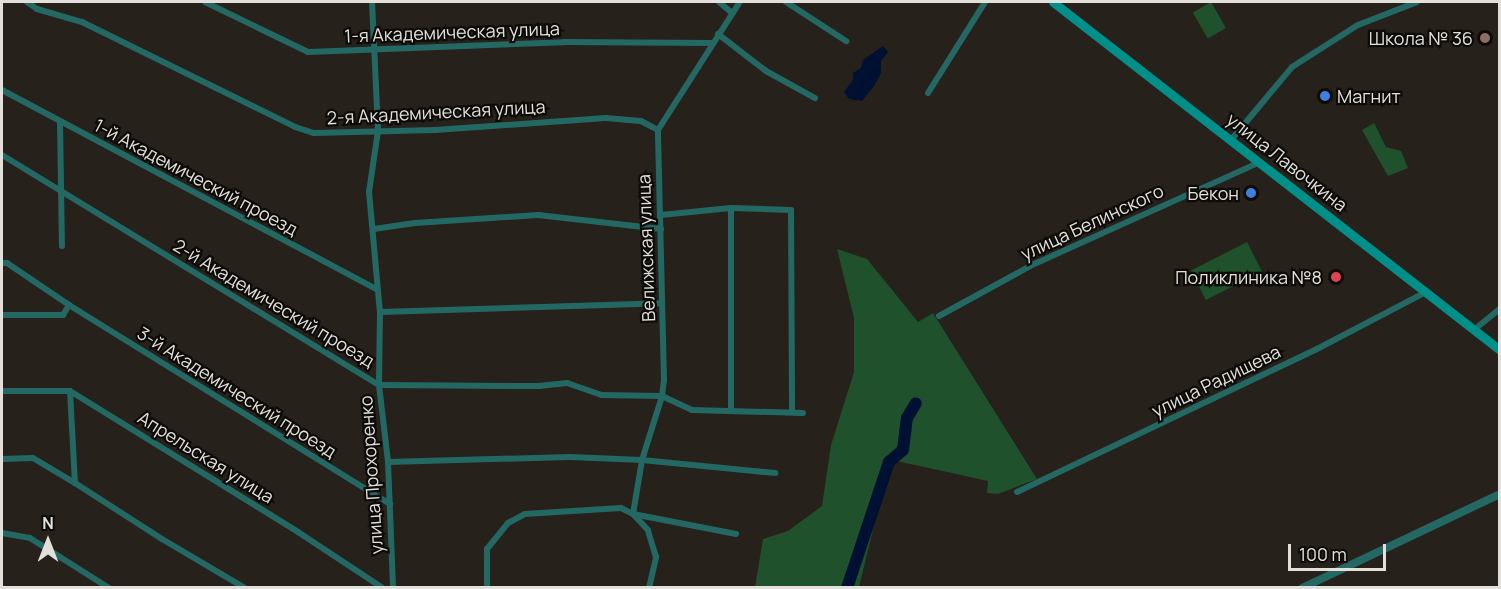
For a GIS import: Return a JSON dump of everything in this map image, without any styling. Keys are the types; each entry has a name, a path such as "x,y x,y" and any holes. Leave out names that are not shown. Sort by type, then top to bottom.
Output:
{"main road":[{"name":"улица Лавочкина","path":"1055,2 1500,350"}],"street":[{"name":"2-я Академическая улица","path":"27,2 37,9 82,22 295,127 314,133 435,130 606,118 640,121 658,130"},
{"name":"1-я Академическая улица","path":"205,2 308,52 564,42 713,43"},
{"name":"улица Прохоренко","path":"372,2 378,131 369,192 374,229 376,289 381,312 379,385 388,462 393,588"},
{"path":"719,2 732,14"},
{"path":"658,130 740,2"},
{"path":"786,2 846,41"},
{"path":"928,93 985,2"},
{"path":"1231,140 1292,67 1358,25 1417,2"},
{"path":"718,34 766,71 815,98"},
{"name":"1-й Академический проезд","path":"2,90 376,289"},
{"path":"60,122 62,246"},
{"name":"Велижская улица","path":"633,514 642,460 662,396 663,303 658,130"},
{"name":"2-й Академический проезд","path":"2,155 379,385 539,386 567,383 601,395 662,396"},
{"name":"улица Белинского","path":"939,316 1032,265 1260,162"},
{"path":"661,215 731,208 791,210 792,412"},
{"path":"731,208 731,411"},
{"path":"374,229 415,223 538,215 661,229"},
{"name":"3-й Академический проезд","path":"2,263 7,263 69,306 390,504"},
{"name":"улица Радищева","path":"1017,492 1315,350 1426,292"},
{"path":"381,312 663,303"},
{"path":"2,315 63,315 69,306"},
{"path":"1475,329 1500,309"},
{"path":"2,391 70,391 75,483"},
{"name":"Апрельская улица","path":"70,391 298,532 383,588"},
{"path":"662,396 692,410 802,413"},
{"path":"388,462 570,457 642,460 775,473"},
{"path":"2,459 33,458 245,588"},
{"path":"1302,588 1500,494"},
{"path":"487,588 487,549 508,523 525,514 621,508 633,514 736,534"},
{"path":"633,514 648,530 656,556 649,588"},
{"path":"2,533 30,538 110,588"}],"green space":[{"path":"1211,2 1226,28 1208,38 1193,12"},
{"path":"1374,123 1386,147 1401,151 1408,168 1388,176 1362,130"},
{"path":"1247,242 1262,271 1206,300 1191,271"},
{"path":"837,249 867,259 918,322 933,313 1037,479 998,494 987,493 988,481 897,461 887,473 859,587 755,587 763,539 788,531 822,506 831,445 854,372 854,318"}],"water":[{"path":"883,46 888,52 881,61 881,73 874,86 862,101 849,99 844,92 853,80 853,73 861,68 863,60"}],"waterway":[{"path":"847,588 889,462 903,450 907,418 916,403"}],"place":[{"name":"Школа № 36","path":"1485,38"},
{"name":"Магнит","path":"1325,96"},
{"name":"Бекон","path":"1251,193"},
{"name":"Поликлиника №8","path":"1336,277"}]}
